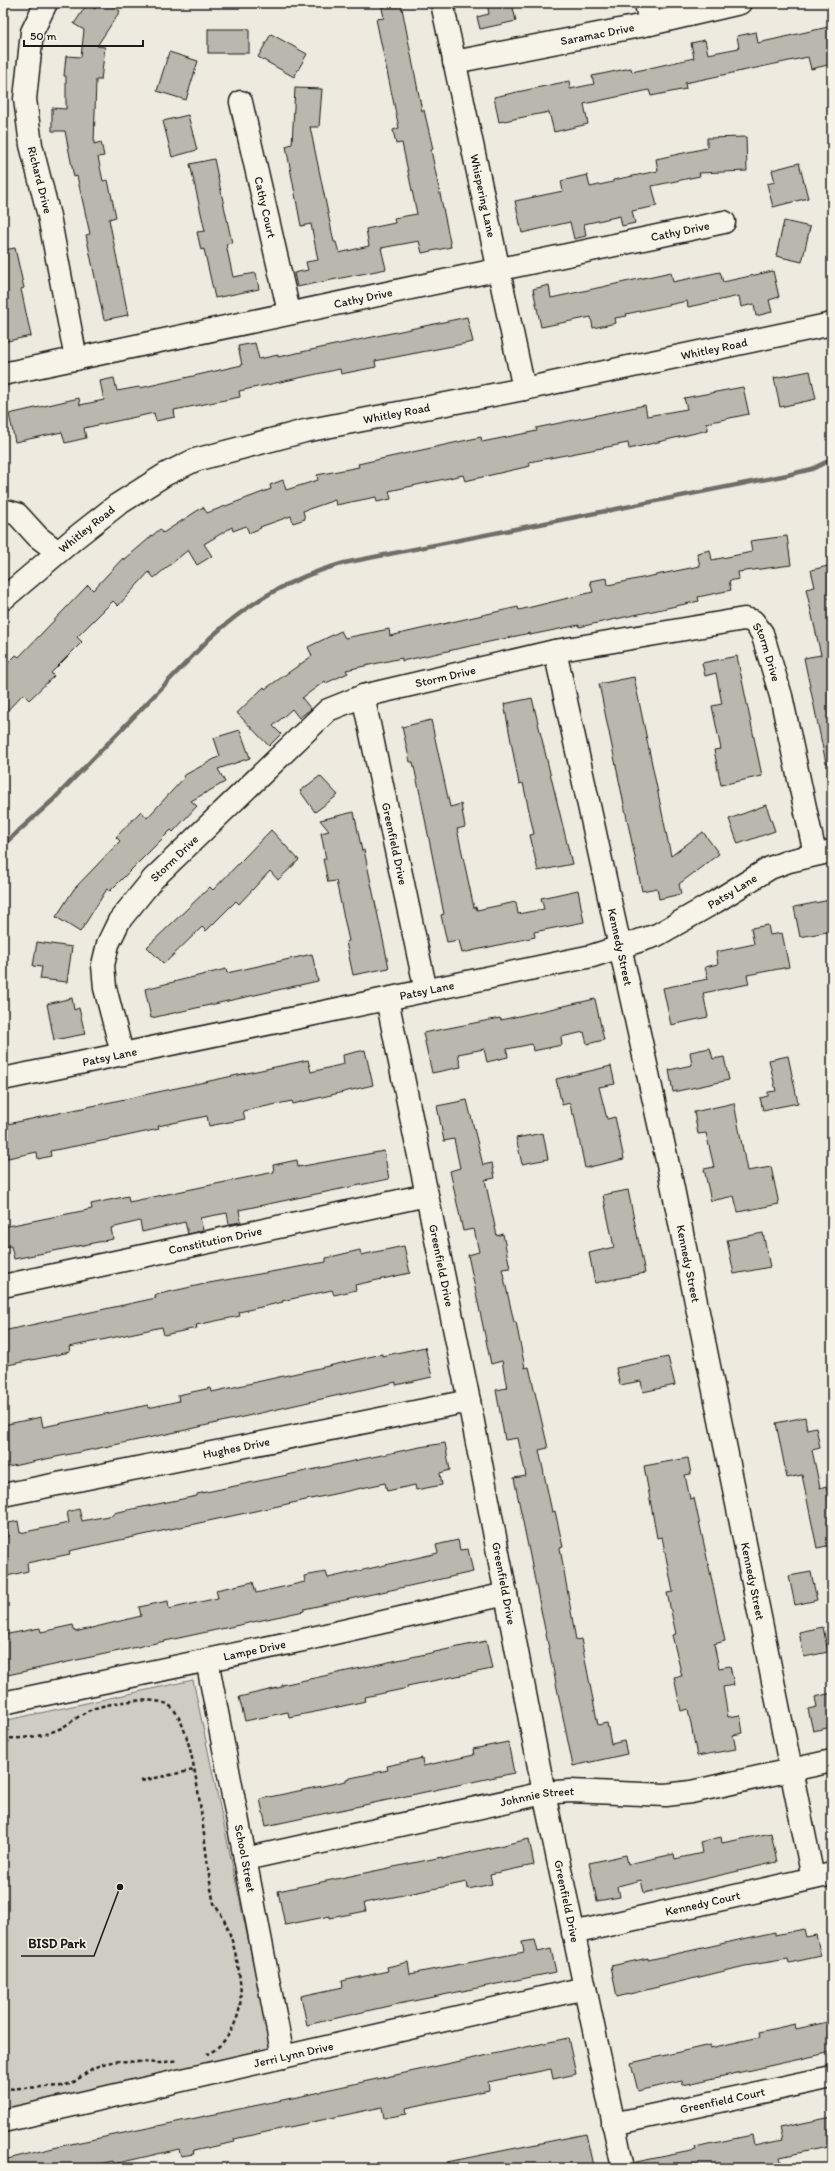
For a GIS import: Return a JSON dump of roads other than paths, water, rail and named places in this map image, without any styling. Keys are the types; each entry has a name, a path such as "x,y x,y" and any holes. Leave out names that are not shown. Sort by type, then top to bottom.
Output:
{"street":[{"name":"Richard Drive","path":"46,3 32,32 25,100 31,145 49,216 76,359"},
{"name":"Whispering Lane","path":"442,3 524,389"},
{"path":"646,3 650,24"},
{"name":"Saramac Drive","path":"454,62 650,24 740,3"},
{"name":"Cathy Court","path":"241,102 290,312"},
{"name":"Cathy Drive","path":"3,374 290,312 724,222"},
{"name":"Whitley Road","path":"3,599 58,552 117,505 166,474 195,460 305,431 524,389 832,324"},
{"path":"3,510 17,514 38,537 58,552"},
{"name":"Storm Drive","path":"122,1053 105,988 104,965 108,944 119,921 153,879 328,710 363,696 555,651 744,619 753,621 762,632 824,853"},
{"name":"Kennedy Street","path":"555,651 671,1182 790,1769 823,1876"},
{"name":"Greenfield Drive","path":"363,696 426,991"},
{"name":"Patsy Lane","path":"3,1079 592,956 657,935 770,868 824,853"},
{"name":"Greenfield Drive","path":"387,999 469,1400 544,1793 623,2168"},
{"name":"Constitution Drive","path":"3,1286 426,1195"},
{"name":"Hughes Drive","path":"3,1495 469,1400"},
{"name":"Lampe Drive","path":"3,1703 506,1594"},
{"name":"School Street","path":"207,1660 283,2057"},
{"name":"Johnnie Street","path":"245,1859 544,1793 570,1791 666,1795 691,1792 790,1769 832,1761"},
{"name":"Kennedy Court","path":"573,1933 823,1876"},
{"name":"Jerri Lynn Drive","path":"3,2121 585,1988"},
{"name":"Greenfield Court","path":"613,2124 832,2077"}],"waterway":[{"path":"3,845 53,800 210,638 256,602 272,592 306,576 344,563 787,475 812,469 832,459"}],"place":[{"name":"BISD Park","path":"120,1887"}]}
